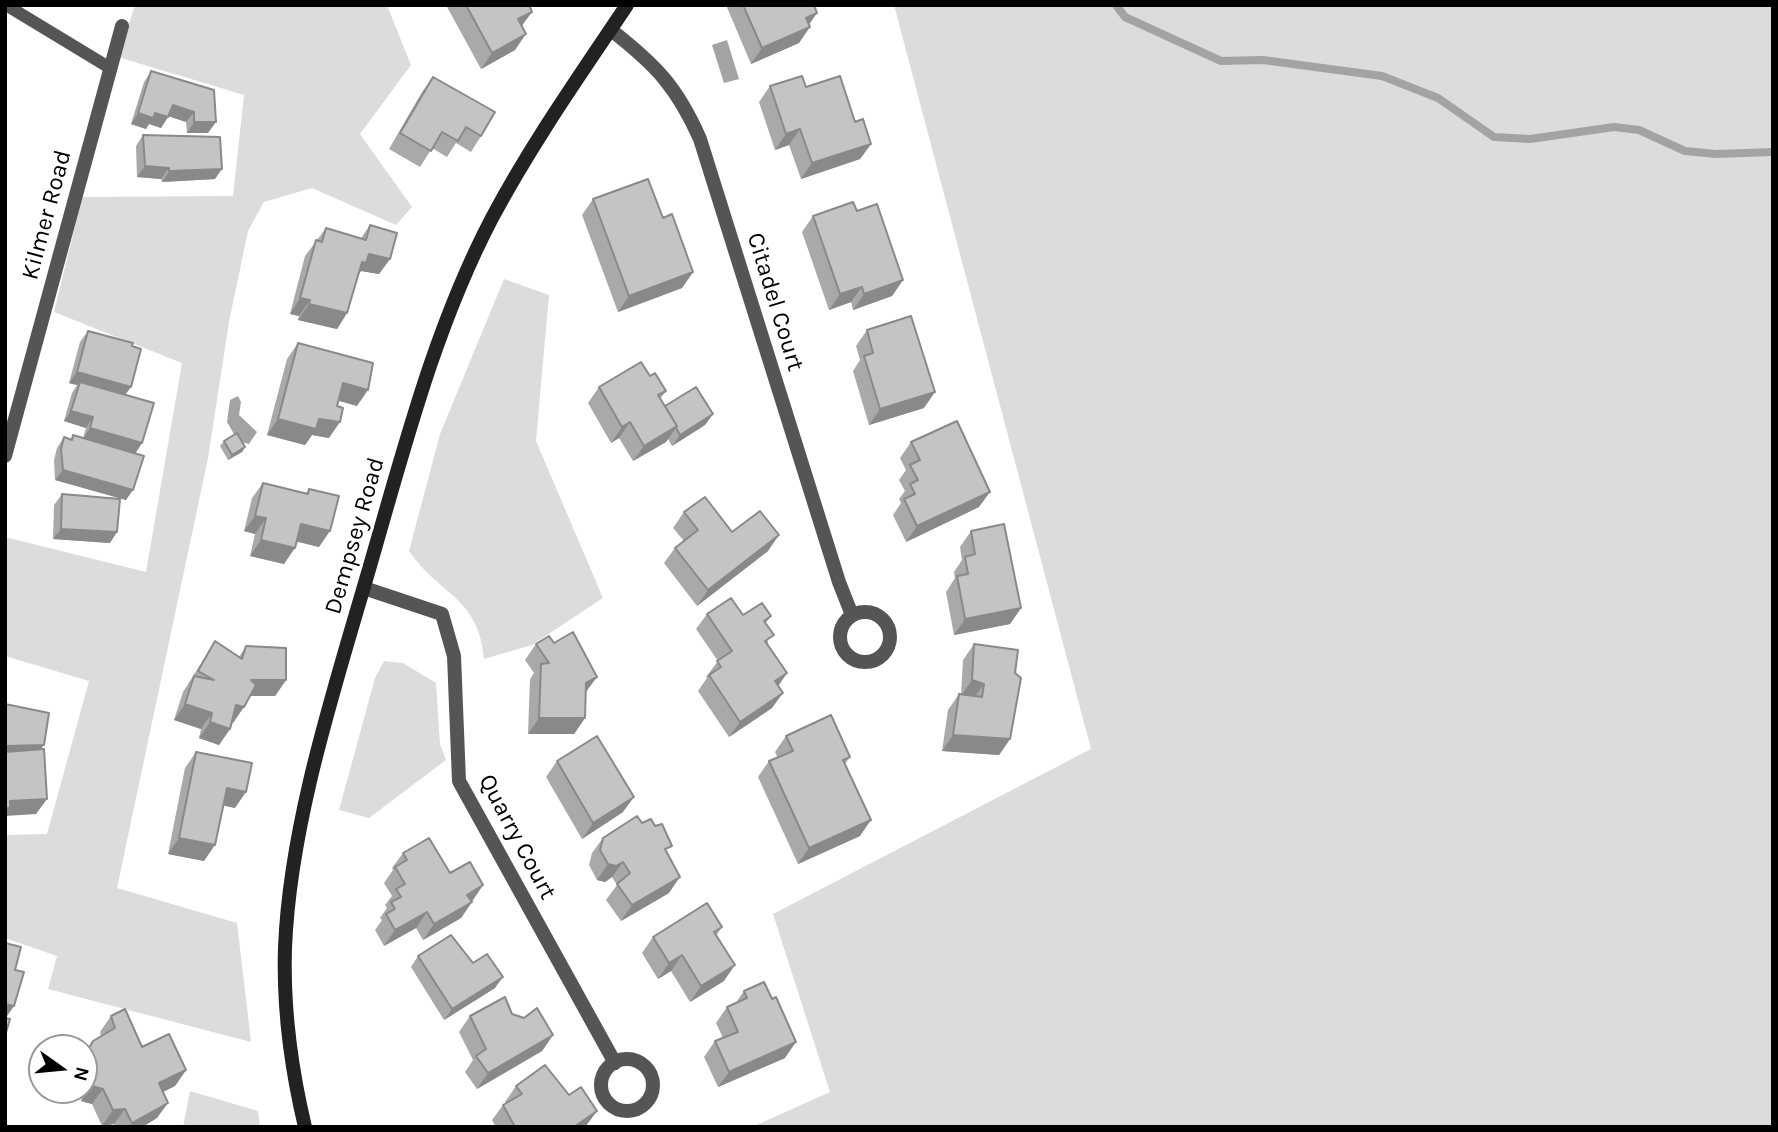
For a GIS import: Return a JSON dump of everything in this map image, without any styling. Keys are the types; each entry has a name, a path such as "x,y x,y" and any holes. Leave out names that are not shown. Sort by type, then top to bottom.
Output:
{"street":[{"name":"Dempsey Road","path":"305,1127 288,1033 288,913 307,794 364,588 420,393 464,277 531,149 562,98 627,5"},
{"name":"Kilmer Road","path":"5,456 122,26"},
{"name":"Citadel Court","path":"611,30 667,78 685,104 700,139 839,582 852,615"},
{"name":"Quarry Court","path":"364,588 442,614 454,656 459,781 615,1063"}],"lane":[{"path":"11,8 110,68"}],"shaded area":[{"path":"135,5 387,5 411,65 360,134 412,207 396,225 312,188 264,202 248,231 229,322 208,458 117,888 237,923 251,1042 48,989 57,956 5,938 5,835 47,834 89,681 5,656 5,537 146,572 182,363 54,312 82,197 233,196 244,95 118,57"},
{"path":"894,5 1773,5 1773,1127 752,1127 830,1092 773,914 1091,749"},
{"path":"727,40 739,79 724,83 712,45"},
{"path":"504,279 549,295 536,441 603,598 532,645 484,659 481,638 466,609 409,551 440,434"},
{"path":"238,396 241,402 239,415 257,432 249,444 238,441 227,422 230,400"},
{"path":"384,661 403,663 436,683 440,744 446,760 369,818 339,810 375,678"},
{"path":"190,1091 258,1111 260,1127 183,1127"}],"building":[{"path":"466,5 529,5 532,12 518,19 526,34 492,53"},
{"path":"743,5 814,5 817,13 806,18 810,27 762,48"},
{"path":"151,71 214,90 216,122 194,122 194,112 173,105 168,117 155,113 153,118 138,113"},
{"path":"802,76 806,87 840,76 855,122 863,119 871,144 812,163 800,129 786,134 770,86"},
{"path":"433,77 495,112 481,136 466,127 458,141 442,132 431,151 400,133"},
{"path":"143,135 220,137 222,169 169,171 169,168 145,166"},
{"path":"648,179 663,218 672,214 693,272 629,296 593,199"},
{"path":"853,202 857,211 877,204 903,280 864,294 862,287 840,294 813,216"},
{"path":"370,225 397,233 390,259 369,254 366,263 362,262 347,313 309,304 310,300 300,298 316,240 322,242 326,228 366,240"},
{"path":"911,316 935,392 880,409 864,356 873,353 867,330"},
{"path":"88,331 133,343 132,346 141,349 131,387 77,372"},
{"path":"298,343 373,363 368,390 343,383 337,406 343,408 340,422 319,419 316,429 278,419"},
{"path":"641,362 650,376 655,373 666,391 658,395 677,426 644,446 630,422 622,427 599,387"},
{"path":"80,382 154,403 142,443 90,428 93,417 71,411"},
{"path":"696,387 713,414 680,435 665,406"},
{"path":"957,421 990,492 917,526 904,499 915,494 910,484 918,480 910,465 920,460 911,442"},
{"path":"237,433 245,447 232,455 224,441"},
{"path":"73,435 144,456 133,490 63,470 61,449 64,437 72,440"},
{"path":"263,483 308,494 309,489 339,496 330,531 301,524 295,548 261,540 266,518 255,516"},
{"path":"62,494 120,499 117,532 61,529"},
{"path":"705,497 732,532 760,511 779,535 708,590 675,548 698,530 684,512"},
{"path":"1004,524 1021,608 965,619 957,576 968,574 965,557 975,554 971,531"},
{"path":"731,598 743,615 762,603 771,616 764,621 774,635 765,641 787,673 775,681 783,693 740,722 709,675 721,667 717,661 732,651 707,614"},
{"path":"573,632 597,677 586,683 585,718 539,718 541,664 549,663 536,644 549,636 554,643"},
{"path":"215,641 242,659 246,646 286,648 286,680 251,680 256,685 244,707 236,705 230,729 210,722 212,713 185,704 194,676 214,680 198,671"},
{"path":"974,644 1018,650 1015,673 1021,678 1010,739 953,735 959,694 982,697 984,684 972,680"},
{"path":"5,704 49,713 44,745 5,746"},
{"path":"831,715 850,757 843,760 871,820 809,848 769,761 793,751 786,736"},
{"path":"597,736 634,797 593,823 557,761"},
{"path":"44,749 47,799 10,801 10,808 5,808 5,752"},
{"path":"196,752 252,763 246,792 227,788 215,845 179,838"},
{"path":"637,816 642,823 651,819 655,826 662,824 672,846 665,849 680,877 632,905 617,884 630,873 623,862 616,866 608,864 600,850 603,838"},
{"path":"429,838 450,873 470,862 483,885 467,895 472,902 434,924 427,912 395,930 386,914 395,909 391,902 401,897 396,889 405,884 395,867 407,860 403,853"},
{"path":"707,903 722,927 714,932 735,965 701,986 682,955 669,963 653,937"},
{"path":"451,935 473,963 487,954 503,977 452,1009 418,956"},
{"path":"5,943 21,947 15,970 24,972 14,1006 5,1004"},
{"path":"764,982 772,999 776,997 796,1042 729,1072 715,1041 738,1032 727,1007 747,998 744,991"},
{"path":"505,997 512,1014 524,1018 537,1008 553,1035 488,1073 476,1056 486,1049 470,1016"},
{"path":"125,1009 142,1047 169,1034 186,1070 159,1083 168,1103 132,1123 125,1109 113,1110 103,1089 98,1088 98,1038 115,1028 111,1016"},
{"path":"5,1018 10,1019 5,1036"},
{"path":"545,1065 569,1095 581,1087 597,1111 574,1127 515,1127 503,1105 522,1094 516,1086"}],"waterway":[{"path":"1116,5 1125,17 1221,61 1263,60 1382,76 1438,98 1494,137 1530,139 1614,127 1639,130 1685,151 1716,154 1773,152"}]}
